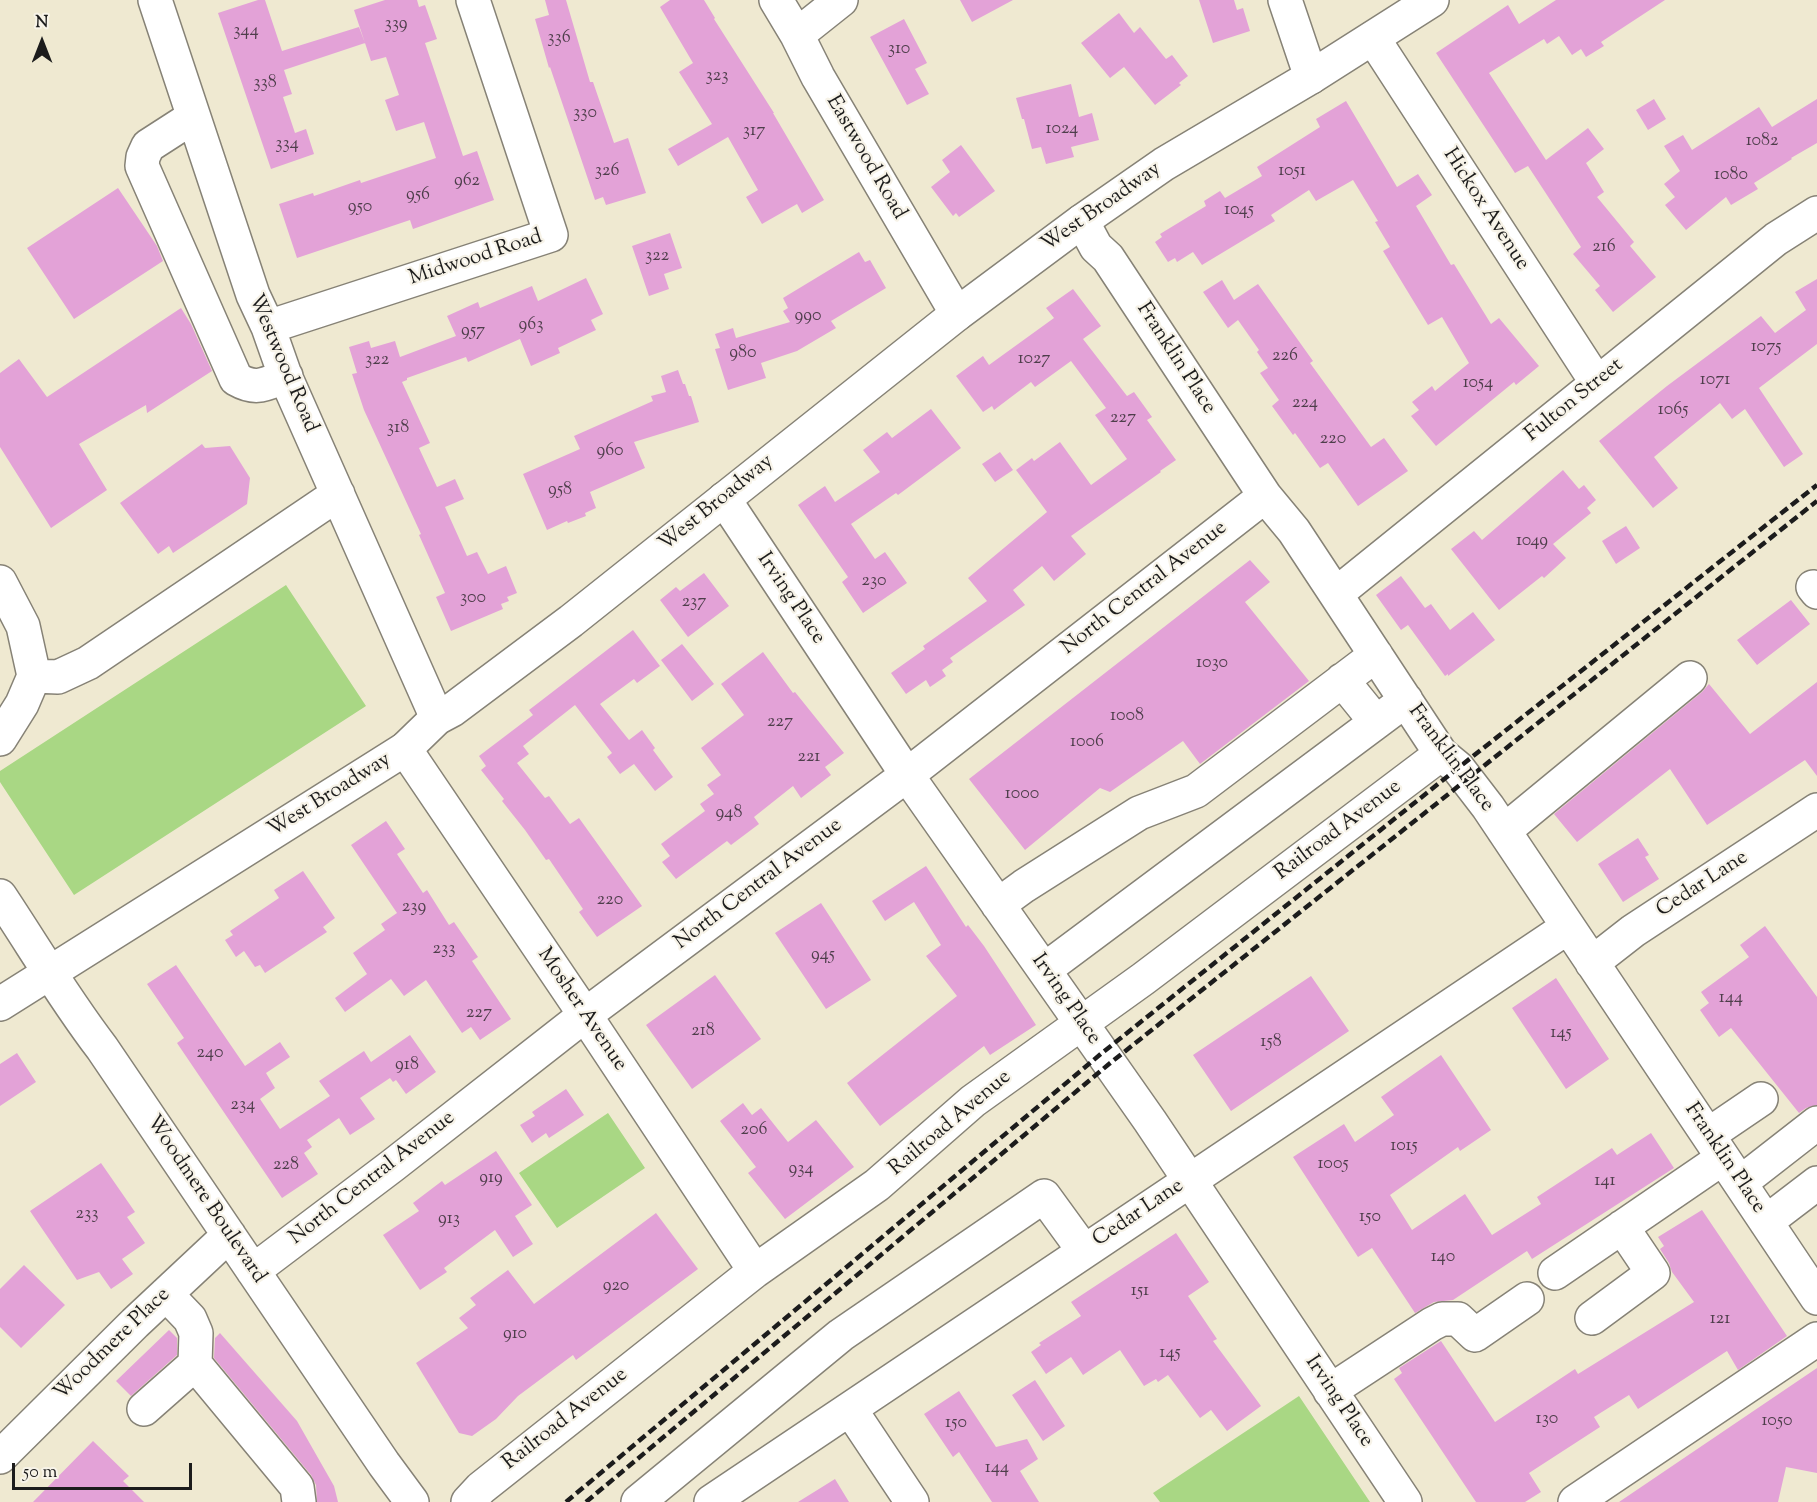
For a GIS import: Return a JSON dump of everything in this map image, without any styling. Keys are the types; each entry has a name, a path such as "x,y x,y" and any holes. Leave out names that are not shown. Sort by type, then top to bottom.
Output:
{"street":[{"name":"Westwood Road","path":"155,0 253,295 268,327 286,376 437,718"},
{"name":"Midwood Road","path":"268,327 551,235 473,0"},
{"name":"Eastwood Road","path":"776,0 818,77 957,314"},
{"path":"797,35 841,0"},
{"path":"1285,0 1311,77"},
{"name":"West Broadway","path":"0,1004 405,749 437,718 452,710 571,621 957,314 1082,221 1164,164 1311,77 1432,0"},
{"name":"Hickox Avenue","path":"1372,38 1597,383"},
{"path":"193,117 148,146 142,157 142,166 236,379 247,386 258,387 286,376"},
{"name":"Fulton Street","path":"1336,594 1776,240 1817,213"},
{"name":"Franklin Place","path":"1082,221 1096,247 1108,258 1265,496 1294,531 1441,754 1462,773 1504,831 1817,1298"},
{"path":"34,676 58,677 88,663 338,494"},
{"name":"North Central Avenue","path":"253,1271 585,1015 907,775 1265,496"},
{"name":"Irving Place","path":"724,499 907,775 1150,1121 1405,1502"},
{"path":"0,582 23,626 34,676 22,704 0,739"},
{"path":"998,905 1139,813 1196,791 1376,655"},
{"path":"1504,831 1690,678"},
{"path":"1342,680 1376,722"},
{"path":"1044,970 1406,700"},
{"name":"Mosher Avenue","path":"405,749 755,1271"},
{"name":"Railroad Avenue","path":"468,1502 490,1481 755,1271 878,1185 973,1101 1143,979 1441,754"},
{"name":"Cedar Lane","path":"1592,963 1633,931 1817,810"},
{"name":"Woodmere Boulevard","path":"0,896 76,1014 102,1048 412,1502"},
{"name":"Cedar Lane","path":"711,1502 1568,927"},
{"path":"1723,1159 1761,1099"},
{"path":"1555,1273 1723,1159 1817,1123"},
{"path":"1766,1222 1817,1184"},
{"path":"638,1502 841,1335 1044,1196 1084,1251"},
{"path":"1592,1318 1653,1273 1623,1227"},
{"name":"Woodmere Place","path":"0,1457 229,1235"},
{"path":"166,1294 189,1319 196,1333 195,1364 297,1487 299,1502"},
{"path":"1330,1391 1442,1319 1458,1319 1475,1335 1527,1299"},
{"path":"1575,1502 1817,1339"},
{"path":"144,1409 195,1364"},
{"path":"850,1409 912,1502"}],"green space":[{"path":"286,585 366,706 74,895 0,782 0,771"},
{"path":"608,1113 645,1168 557,1228 519,1173"},
{"path":"1299,1396 1370,1502 1160,1502 1153,1493"}],"building":[{"path":"258,0 265,0 282,51 359,27 365,43 284,70 292,94 283,97 295,133 306,129 314,154 271,169 218,13"},
{"path":"385,0 417,0 419,7 425,5 437,39 425,43 463,156 477,151 494,200 413,229 410,220 297,258 279,204 313,193 314,196 360,180 361,183 436,158 424,122 396,131 385,100 399,95 386,57 371,61 354,10"},
{"path":"545,0 566,0 590,82 593,82 614,143 628,138 646,193 606,205 603,197 595,200 549,68 535,19 549,15"},
{"path":"670,0 704,0 774,113 824,200 802,213 797,204 762,224 746,197 758,190 728,137 678,166 668,149 712,124 679,72 693,63 660,7"},
{"path":"960,0 1013,0 972,22"},
{"path":"1199,0 1234,0 1237,10 1243,8 1250,31 1213,43"},
{"path":"1556,0 1665,0 1601,42 1604,46 1586,57 1581,49 1572,55 1559,36 1547,44 1544,39 1489,73 1546,160 1588,128 1604,149 1586,163 1604,192 1597,197 1634,242 1630,246 1656,277 1613,312 1595,290 1600,286 1573,254 1581,247 1528,166 1515,173 1436,53 1508,5 1519,24"},
{"path":"1119,13 1134,33 1140,27 1166,59 1172,55 1188,76 1179,83 1181,85 1155,105 1124,67 1110,78 1081,43"},
{"path":"904,19 927,63 915,69 929,94 907,105 870,37"},
{"path":"1071,84 1079,117 1092,113 1099,140 1071,147 1074,157 1046,164 1041,147 1032,149 1016,98"},
{"path":"1654,99 1666,119 1648,130 1636,110"},
{"path":"1817,99 1817,143 1754,183 1758,189 1731,205 1726,197 1686,230 1665,205 1675,197 1664,184 1680,171 1664,146 1683,135 1692,150 1759,107 1772,127"},
{"path":"1346,101 1397,187 1418,174 1432,195 1416,206 1451,265 1454,264 1491,324 1499,318 1539,366 1516,385 1514,382 1436,446 1411,416 1419,410 1412,402 1432,386 1435,391 1469,363 1442,317 1428,325 1383,251 1390,247 1375,222 1378,221 1353,180 1316,201 1309,190 1271,215 1275,221 1202,265 1193,252 1177,262 1175,258 1168,262 1155,242 1162,237 1160,234 1206,206 1204,201 1220,191 1225,198 1262,176 1257,167 1320,127 1316,119"},
{"path":"961,145 995,191 959,217 956,213 953,216 931,187 950,172 942,160"},
{"path":"118,188 157,246 163,261 74,319 27,248"},
{"path":"670,233 682,268 664,274 669,289 649,296 632,246"},
{"path":"859,252 865,262 870,260 886,288 831,321 836,328 797,351 761,363 766,378 728,390 715,349 720,348 715,334 733,328 736,338 790,322 783,311 788,308 783,298"},
{"path":"586,278 603,314 591,320 596,330 558,348 560,353 531,366 520,339 468,362 466,357 407,378 402,382 430,443 419,448 437,487 455,479 464,499 445,507 467,556 477,552 488,574 506,566 517,593 507,597 509,601 501,604 503,609 451,631 436,597 445,593 419,535 421,534 364,410 352,374 357,373 349,347 369,341 371,348 395,341 400,357 456,336 447,316 478,302 480,308 532,286 538,301"},
{"path":"1817,279 1817,344 1759,388 1803,454 1784,467 1745,409 1732,419 1720,403 1654,457 1678,488 1653,508 1599,441 1667,386 1761,316 1775,333 1806,310 1795,292"},
{"path":"1222,280 1234,300 1258,284 1313,361 1310,363 1371,447 1384,438 1408,471 1358,506 1328,463 1320,468 1272,406 1279,400 1260,373 1268,368 1257,352 1259,350 1238,320 1228,328 1203,292"},
{"path":"1073,289 1101,326 1083,339 1127,396 1134,392 1152,417 1147,420 1176,460 1071,536 1086,554 1054,581 1042,566 1013,590 1025,605 950,658 953,662 942,670 946,676 930,687 926,680 906,694 891,673 925,649 923,646 987,601 968,578 1047,512 1016,470 1032,458 1034,461 1060,442 1091,485 1127,459 1095,415 1106,408 1071,361 1035,387 1031,382 994,410 992,406 983,412 956,376 983,356 989,365 1054,318 1046,308"},
{"path":"181,308 191,324 212,371 147,413 146,405 79,444 107,490 51,528 0,447 0,373 19,359 47,397"},
{"path":"678,370 691,396 699,422 634,442 645,468 590,492 596,508 585,513 586,516 547,530 523,474 580,449 574,436 653,401 651,396 666,392 661,376"},
{"path":"931,409 961,448 898,495 896,493 851,524 875,559 885,552 907,583 863,613 842,582 848,577 798,505 825,486 835,502 880,472 863,450 887,432 892,438"},
{"path":"202,444 205,448 230,446 250,478 247,504 173,553 169,546 158,554 120,503"},
{"path":"1000,452 1013,470 995,482 982,464"},
{"path":"1563,470 1579,489 1584,485 1596,500 1587,508 1591,513 1553,544 1566,558 1544,578 1542,576 1499,610 1451,549 1474,531 1482,540"},
{"path":"1626,526 1640,548 1616,564 1602,541"},
{"path":"1250,560 1270,582 1245,602 1309,681 1200,764 1183,741 1110,792 1100,788 1025,850 969,779"},
{"path":"704,573 729,606 688,637 660,600 676,587 680,591"},
{"path":"1401,576 1425,608 1431,604 1450,630 1473,612 1495,640 1445,676 1408,625 1401,630 1376,595"},
{"path":"1791,600 1810,624 1757,665 1737,640"},
{"path":"633,630 660,666 637,683 634,679 600,704 629,740 642,730 655,748 653,750 673,777 655,791 634,764 620,774 607,757 612,753 575,705 523,746 529,754 517,763 545,798 549,796 570,824 579,818 642,906 597,937 579,912 583,909 549,859 546,860 481,770 486,766 479,756 533,715 529,710"},
{"path":"682,644 714,684 692,701 661,660"},
{"path":"763,652 793,693 795,692 844,753 825,767 831,775 801,798 793,786 754,817 759,824 731,845 727,841 676,879 662,862 670,856 661,844 705,811 700,804 714,794 707,785 721,775 701,748 744,715 721,684"},
{"path":"1817,682 1817,776 1805,760 1707,825 1670,769 1577,842 1554,814 1709,684 1750,734"},
{"path":"386,821 405,849 397,854 423,893 427,890 449,925 454,922 478,957 472,961 511,1019 480,1040 471,1027 462,1033 426,980 404,996 391,979 345,1012 335,998 367,974 353,953 385,930 381,924 397,913 351,845"},
{"path":"1638,838 1649,855 1645,857 1659,879 1623,902 1598,864"},
{"path":"926,866 966,927 968,925 984,946 1036,1025 990,1055 984,1046 880,1126 847,1083 957,996 926,956 941,945 914,902 885,921 872,901"},
{"path":"303,871 335,918 323,927 327,932 265,973 260,965 255,967 244,951 236,957 225,940 233,935 230,931 279,898 274,890"},
{"path":"821,903 871,980 826,1009 775,933"},
{"path":"1765,926 1817,997 1817,1105 1799,1113 1731,1028 1719,1037 1700,1010 1709,1003 1701,992 1749,957 1740,945"},
{"path":"176,965 245,1066 280,1042 290,1057 266,1073 275,1088 260,1099 280,1129 330,1096 319,1081 364,1051 371,1062 410,1035 436,1072 406,1094 396,1080 393,1082 390,1078 360,1098 375,1119 350,1135 339,1118 307,1140 312,1147 304,1153 318,1174 282,1198 177,1043 184,1038 147,984"},
{"path":"715,975 761,1039 692,1089 646,1025"},
{"path":"1311,976 1349,1031 1231,1111 1193,1055"},
{"path":"1556,978 1609,1059 1566,1089 1512,1008"},
{"path":"17,1053 36,1082 0,1106 0,1064"},
{"path":"1441,1055 1491,1130 1460,1151 1458,1147 1390,1195 1412,1230 1465,1194 1492,1235 1541,1204 1537,1197 1612,1148 1617,1155 1651,1133 1674,1168 1532,1259 1527,1251 1453,1300 1434,1302 1415,1313 1372,1248 1358,1257 1293,1157 1344,1124 1355,1142 1394,1115 1381,1097"},
{"path":"566,1089 584,1115 549,1138 546,1133 532,1143 520,1125 535,1116 532,1112"},
{"path":"743,1103 752,1115 761,1108 788,1142 816,1120 854,1167 785,1219 748,1173 756,1167 720,1121"},
{"path":"496,1151 532,1205 515,1216 533,1244 513,1257 495,1230 444,1268 447,1272 420,1290 383,1235 419,1211 413,1203 442,1181 445,1185"},
{"path":"101,1163 135,1212 127,1217 145,1243 122,1259 133,1274 111,1289 99,1272 77,1280 30,1211"},
{"path":"1702,1210 1787,1336 1738,1370 1727,1351 1638,1409 1629,1395 1594,1417 1600,1427 1529,1473 1541,1492 1525,1502 1476,1502 1394,1379 1402,1373 1399,1368 1441,1341 1495,1422 1575,1369 1578,1374 1694,1302 1672,1272 1660,1249 1664,1246 1658,1237"},
{"path":"656,1213 698,1269 576,1360 573,1355 518,1396 496,1419 472,1436 459,1433 416,1363 468,1328 459,1318 476,1305 470,1298 508,1270 534,1304"},
{"path":"1176,1233 1209,1282 1188,1296 1217,1339 1213,1341 1261,1406 1227,1431 1211,1410 1200,1418 1168,1375 1158,1382 1156,1379 1144,1386 1120,1350 1083,1375 1071,1357 1046,1374 1031,1352 1041,1345 1039,1343 1081,1316 1071,1302"},
{"path":"24,1265 65,1305 21,1348 0,1327 0,1289"},
{"path":"169,1330 177,1338 177,1355 131,1396 116,1381"},
{"path":"220,1333 297,1421 334,1486 338,1502 317,1502 316,1485 311,1475 214,1358 215,1338"},
{"path":"1817,1368 1817,1473 1786,1467 1778,1502 1619,1502"},
{"path":"1035,1380 1065,1426 1043,1441 1012,1395"},
{"path":"959,1391 996,1447 1027,1439 1038,1459 1020,1471 1039,1502 992,1502 959,1452 953,1457 924,1414"},
{"path":"93,1441 129,1476 123,1481 144,1502 33,1502"},
{"path":"835,1479 849,1502 798,1502"}],"railway":[{"path":"566,1502 1102,1053 1817,485"},
{"path":"586,1502 1109,1064 1817,501"}]}
